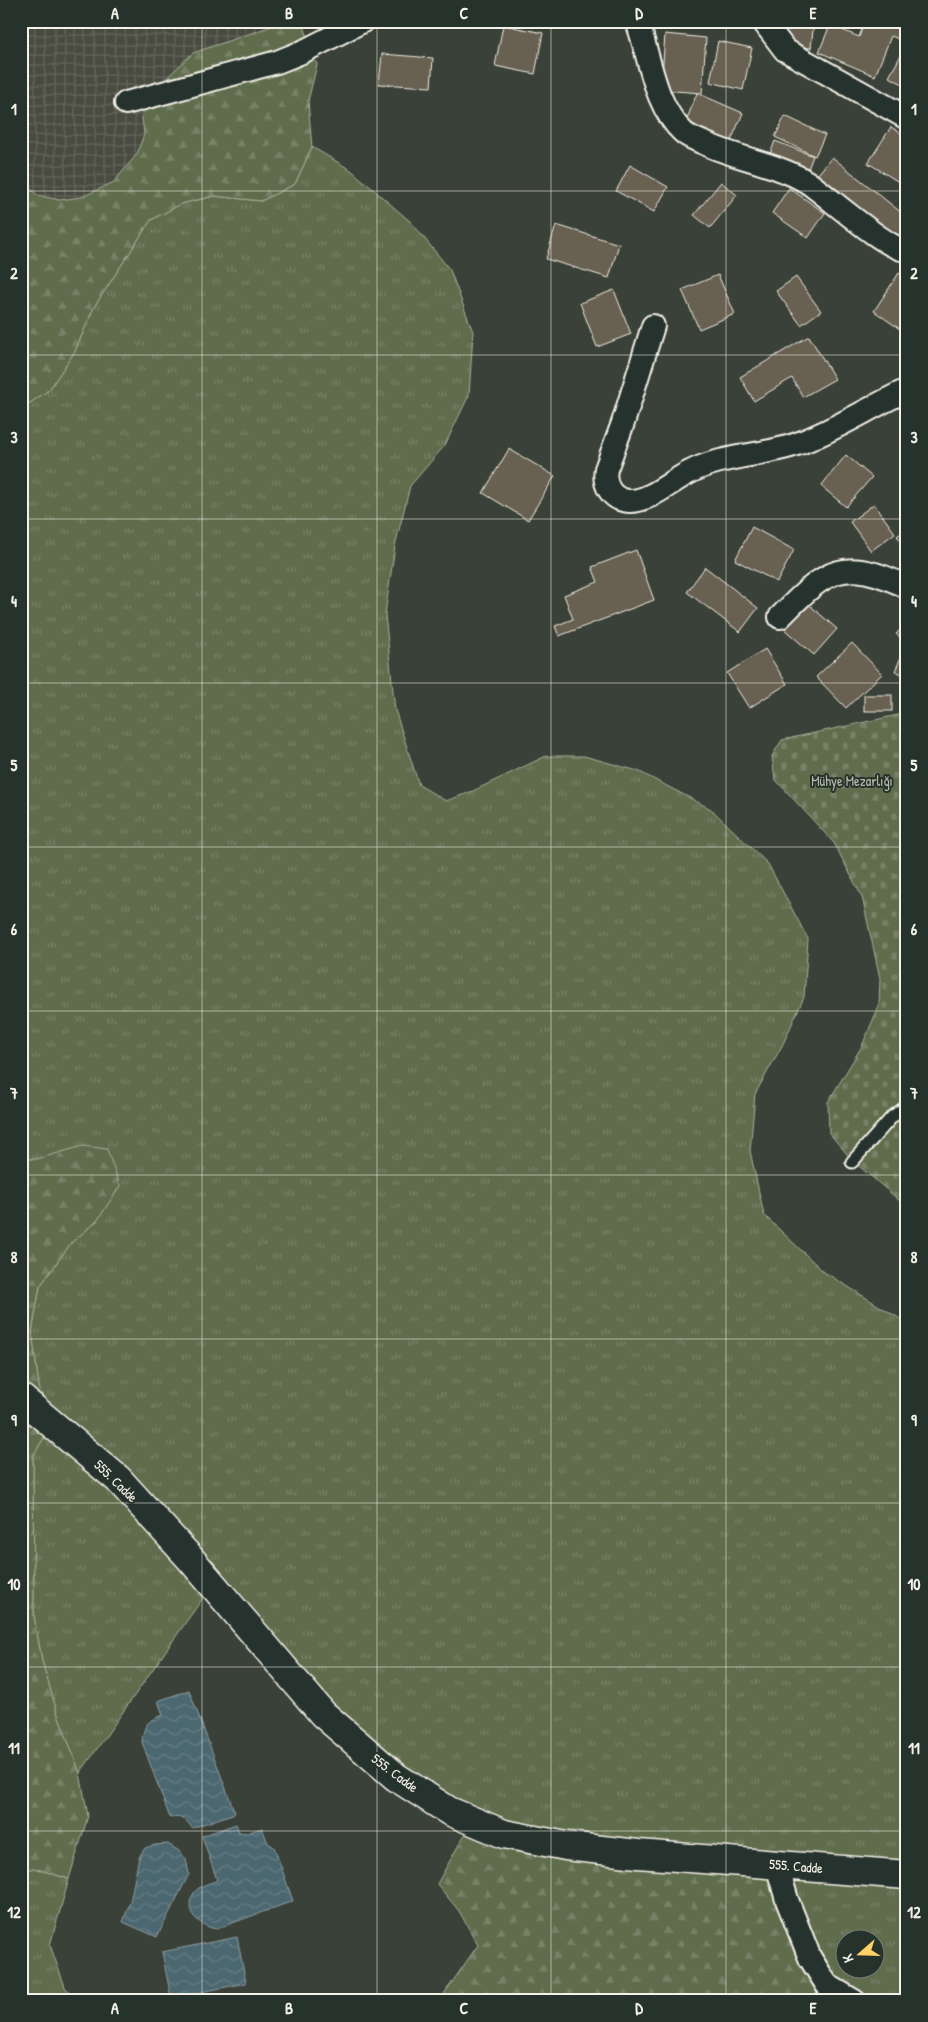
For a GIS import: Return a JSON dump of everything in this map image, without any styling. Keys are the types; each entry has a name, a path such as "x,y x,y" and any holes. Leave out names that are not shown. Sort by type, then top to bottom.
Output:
{"street":[{"path":"126,103 277,62 302,52 363,21"},
{"path":"636,21 646,45 660,98 670,116 684,133 716,149 805,181 875,234 901,250 907,250"},
{"path":"763,21 786,50 907,118"},
{"path":"653,326 623,423 604,475 607,488 620,499 638,500 661,489 690,471 716,462 797,444 849,422 882,402 907,390"},
{"path":"780,617 802,594 824,578 841,570 864,571 907,587"},
{"name":"555. Cadde","path":"21,1398 118,1479 323,1714 396,1777 449,1811 504,1834 566,1846 638,1854 907,1875"},
{"path":"777,1865 787,1900 810,1958 827,1986 854,2001"}],"lane":[{"path":"852,1162 892,1117 907,1106"}],"shaded area":[{"path":"21,21 307,21 304,26 272,26 140,103 144,134 137,154 114,182 82,197 59,200 37,195 21,178"}],"green space":[{"path":"272,26 304,26 317,65 308,101 312,147 295,184 261,201 214,196 181,204 151,220 94,307 75,351 49,390 21,409 21,178 37,195 59,200 82,197 114,182 137,154 144,134 140,103 193,53"},
{"path":"312,147 351,170 412,223 450,270 473,332 469,395 445,445 410,486 395,546 385,614 395,710 419,785 446,801 473,791 546,756 584,756 638,771 711,809 768,864 808,939 804,997 783,1044 755,1094 750,1151 764,1215 824,1272 907,1323 907,2001 854,2001 566,1846 396,1777 212,1585 80,1773 57,1712 42,1661 34,1616 33,1456 52,1424 39,1387 32,1332 40,1286 71,1243 97,1221 37,1159 21,1159 21,409 49,390 75,351 94,307 151,220 181,204 214,196 261,201 295,184"},
{"name":"Mühye Mezarlığı","path":"907,713 907,1207 853,1161 829,1133 828,1102 862,1046 879,1006 880,978 862,897 834,843 775,779 772,756 782,740"},
{"path":"83,1146 107,1149 120,1186 97,1221 71,1243 40,1286 32,1332 39,1387 52,1424 33,1456 34,1616 42,1661 57,1712 80,1773 88,1816 69,1879 34,1868 21,1871 21,1159 37,1159"},
{"path":"472,1821 777,1865 810,1958 854,2001 439,2001 478,1945 459,1911 437,1884"},
{"path":"34,1868 69,1879 50,1945 65,1987 77,2001 21,2001 21,1871"}],"water":[{"path":"189,1690 235,1813 192,1828 183,1819 177,1817 170,1818 142,1742 147,1724 163,1715 158,1701"},
{"path":"236,1824 239,1832 247,1833 262,1828 268,1843 274,1847 293,1901 216,1929 198,1921 191,1912 190,1906 196,1890 217,1880 202,1836"},
{"path":"168,1844 179,1851 186,1859 189,1874 157,1937 123,1922 130,1902 139,1857 145,1848"},
{"path":"237,1937 246,1983 171,1998 162,1952"}],"building":[{"path":"768,21 814,21 811,48 784,46 786,24"},
{"path":"865,21 877,23 878,21 907,21 906,42 891,36 875,76 819,52 830,25 859,37"},
{"path":"503,25 543,33 535,74 495,66"},
{"path":"665,34 706,38 702,93 661,90"},
{"path":"718,41 752,48 743,90 710,82"},
{"path":"907,44 907,86 889,77"},
{"path":"382,54 433,58 431,87 379,84"},
{"path":"697,93 743,113 730,143 685,124"},
{"path":"785,116 825,135 815,156 775,137"},
{"path":"891,127 907,137 907,187 868,163"},
{"path":"775,141 813,156 805,177 767,162"},
{"path":"832,157 903,214 907,209 907,243 904,243 815,178"},
{"path":"630,165 668,187 654,212 616,191"},
{"path":"721,182 737,195 710,228 694,215"},
{"path":"789,188 825,213 808,238 772,213"},
{"path":"556,225 619,244 609,278 546,259"},
{"path":"899,273 907,279 907,334 874,311"},
{"path":"718,275 735,314 699,329 682,290"},
{"path":"796,277 821,311 801,325 776,291"},
{"path":"614,290 631,334 597,347 580,303"},
{"path":"809,336 835,379 803,397 792,378 754,401 740,377"},
{"path":"509,449 555,476 528,520 483,493"},
{"path":"846,455 872,477 846,507 821,486"},
{"path":"874,504 895,533 871,551 850,522"},
{"path":"752,527 794,550 777,582 735,560"},
{"path":"907,529 907,549 897,536"},
{"path":"636,550 654,600 559,636 555,626 573,619 564,595 598,582 592,567"},
{"path":"705,567 758,608 740,632 687,592"},
{"path":"806,602 837,629 814,655 784,629"},
{"path":"907,623 907,643 896,634"},
{"path":"852,643 882,674 846,708 816,677"},
{"path":"765,649 787,684 749,708 727,673"},
{"path":"902,655 907,657 907,676 895,671"},
{"path":"864,695 892,695 892,711 864,711"}]}
